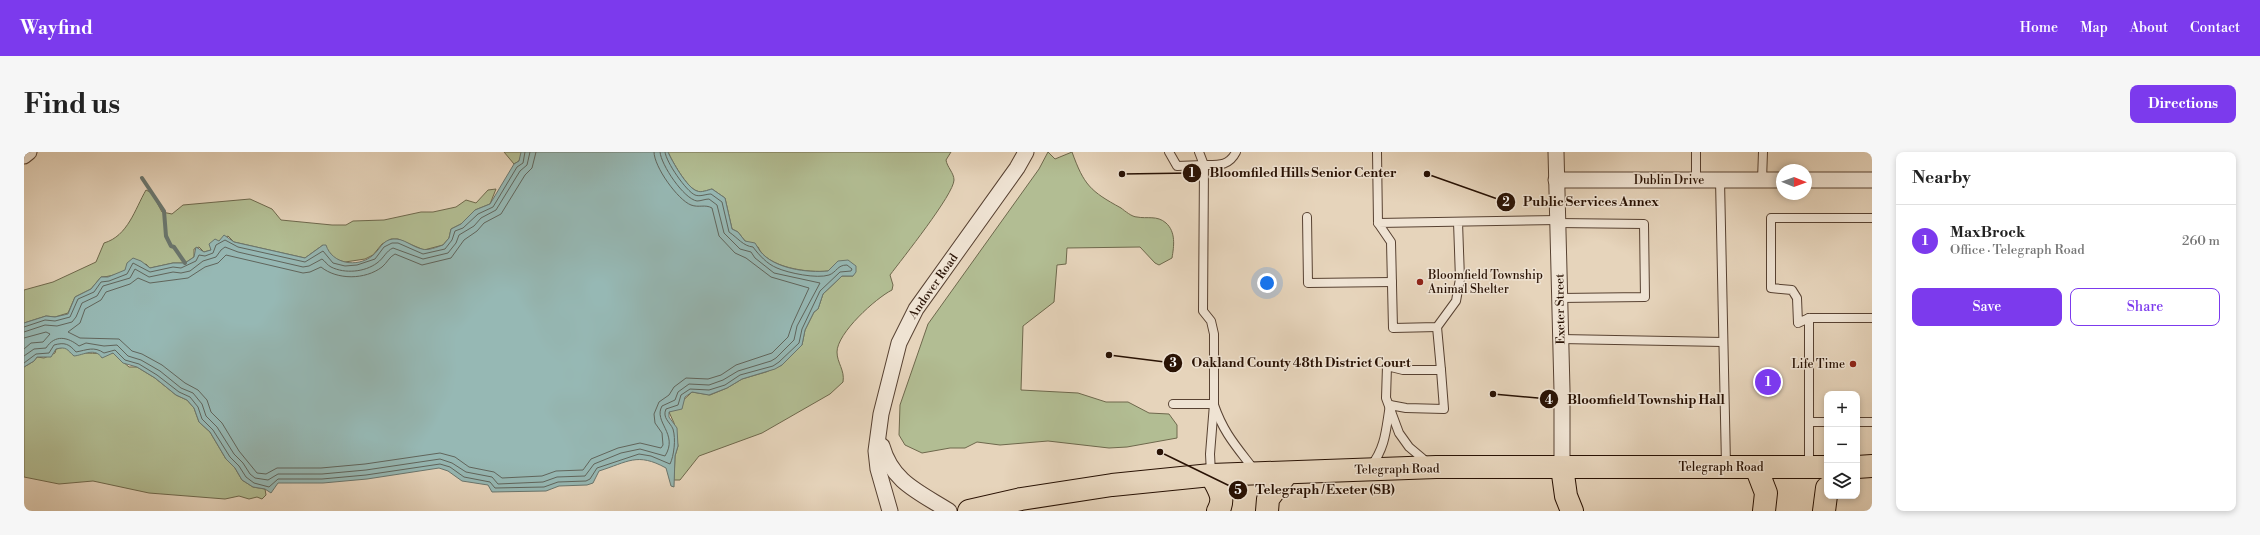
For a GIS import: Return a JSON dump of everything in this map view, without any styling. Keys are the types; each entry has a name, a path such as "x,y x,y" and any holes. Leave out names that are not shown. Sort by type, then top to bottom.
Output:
{"highway":[{"path":"1860,467 1872,466"},
{"name":"Telegraph Road","path":"970,511 1021,499 1112,485 1211,475 1287,473 1369,468 1436,467 1818,467"},
{"path":"1562,467 1566,496 1572,511"},
{"path":"1756,467 1766,493 1764,511"},
{"path":"1266,511 1268,499 1287,473"},
{"path":"1211,475 1222,494 1221,506 1218,511"},
{"path":"1824,511 1826,499"}],"street":[{"path":"24,156 30,152"},
{"name":"Andover Road","path":"890,511 878,469 876,451 881,414 899,343 906,326 916,309 1026,152"},
{"name":"Exeter Street","path":"1556,152 1560,298 1562,467"},
{"name":"Dublin Drive","path":"1556,180 1776,180"},
{"path":"1812,180 1872,180"},
{"name":"Andover Road","path":"879,437 890,469 902,480 949,511"}],"lane":[{"path":"1169,152 1178,166 1223,165 1233,159 1236,152"},
{"path":"1200,152 1204,166 1203,311 1211,321 1214,334 1214,404 1210,454 1211,475"},
{"path":"1377,152 1378,223 1391,242 1393,328 1437,327"},
{"path":"1696,152 1696,180"},
{"path":"1762,180 1763,152"},
{"path":"1720,180 1726,468"},
{"path":"1306,217 1308,284 1392,282"},
{"path":"1872,218 1771,218 1771,288 1792,290 1797,298 1798,322 1808,318 1872,318"},
{"path":"1378,223 1558,221 1644,224 1645,297 1560,298"},
{"path":"1390,405 1406,408 1444,409 1437,327 1456,301 1460,279 1458,222"},
{"path":"1808,318 1809,422 1818,467"},
{"path":"1560,339 1723,342"},
{"path":"1436,467 1409,447 1399,433 1390,405 1386,398 1387,366 1403,370 1441,370"},
{"path":"1173,404 1214,404"},
{"path":"1214,404 1220,424 1230,440 1256,474"},
{"path":"1369,468 1380,455 1386,436 1390,405"},
{"path":"1809,422 1824,422"},
{"path":"1860,422 1872,422"}],"green space":[{"path":"504,152 522,153 519,161 514,164"},
{"path":"668,152 951,152 946,160 954,180 952,187 937,212 890,275 893,285 892,290 877,300 858,317 843,335 837,352 843,374 843,382 830,394 762,433 699,456 680,480 674,480 675,456 678,446 674,423 669,412 692,392 710,395 727,388 742,379 766,372 782,365 802,345 805,330 814,312 818,309 823,294 842,276 853,276 838,261 828,271 810,271 789,268 770,260 758,247 745,241 738,232 732,229 725,198 712,189 700,192 693,189 680,174"},
{"path":"1048,152 1055,159 1072,152 1080,172 1095,192 1135,217 1156,218 1166,223 1174,239 1172,258 1159,265 1155,263 1140,247 1067,248 1066,264 1057,265 1054,302 1023,326 1021,390 1078,393 1106,402 1128,402 1149,413 1169,414 1177,425 1177,438 1127,447 1109,448 1048,441 1000,445 977,442 965,448 950,448 922,453 905,445 899,435 900,405 928,324 1039,169"},
{"path":"496,189 490,204 475,210 461,224 451,229 449,238 443,245 424,250 398,239 391,239 382,244 373,255 365,259 345,262 335,259 323,245 305,258 234,242 228,236 211,246 211,250 204,252 199,247 194,249 194,257 185,263 173,263 150,268 146,264 118,274 101,277 91,289 75,297 68,313 55,317 46,316 24,323 24,290 53,282 96,262 104,243 119,234 130,221 146,190 152,193 162,212 172,214 183,205 250,199 272,209 281,220 346,225 353,221 384,220 421,212 433,212 456,207 466,200 476,203 488,190"},
{"path":"64,347 72,352 113,353 129,367 137,367 155,378 176,395 187,400 194,408 199,422 210,432 226,459 235,468 242,480 253,487 265,489 266,495 262,499 257,497 249,499 239,496 225,499 149,493 93,481 59,484 24,477 24,367 34,361 37,357 44,358 55,353 56,349"}],"water":[{"path":"521,152 668,152 680,174 693,189 700,192 712,189 725,198 732,229 738,232 745,241 755,243 766,257 774,262 782,266 811,271 828,271 838,261 848,260 856,266 856,272 853,276 842,276 823,294 818,309 814,312 805,330 802,345 782,365 775,369 742,379 727,388 709,395 692,392 685,397 682,409 669,412 669,417 677,428 678,446 675,456 674,487 671,486 666,468 647,460 632,460 599,471 593,483 587,485 559,486 546,491 492,492 488,485 462,481 448,471 439,468 367,479 323,483 278,483 271,493 265,489 253,487 242,480 235,468 226,459 210,432 199,422 194,408 187,400 176,395 155,378 137,367 123,363 113,353 102,358 93,352 74,356 66,349 60,348 56,349 51,357 37,357 34,361 24,367 24,323 46,316 55,317 68,314 75,297 91,289 101,277 108,277 125,270 127,263 133,258 141,261 150,268 173,263 185,263 194,257 196,247 204,252 211,250 209,244 215,239 219,241 224,235 234,242 305,258 323,245 326,245 329,251 339,260 352,263 366,260 375,254 386,241 393,239 401,240 427,250 443,245 449,238 451,229 461,224 475,210 490,204 514,164 519,161"}],"waterway":[{"path":"142,178 164,211 166,236 171,246 174,247 185,263"}],"place":[{"name":"Bloomfiled Hills Senior Center","path":"1122,174"},
{"name":"Public Services Annex","path":"1427,174"},
{"name":"Bloomfield Township Animal Shelter","path":"1420,282"},
{"name":"Oakland County 48th District Court","path":"1109,355"},
{"name":"Life Time","path":"1853,364"},
{"name":"MaxBrock","path":"1768,382"},
{"name":"Bloomfield Township Hall","path":"1493,394"},
{"name":"Telegraph / Exeter (SB)","path":"1160,452"}]}
